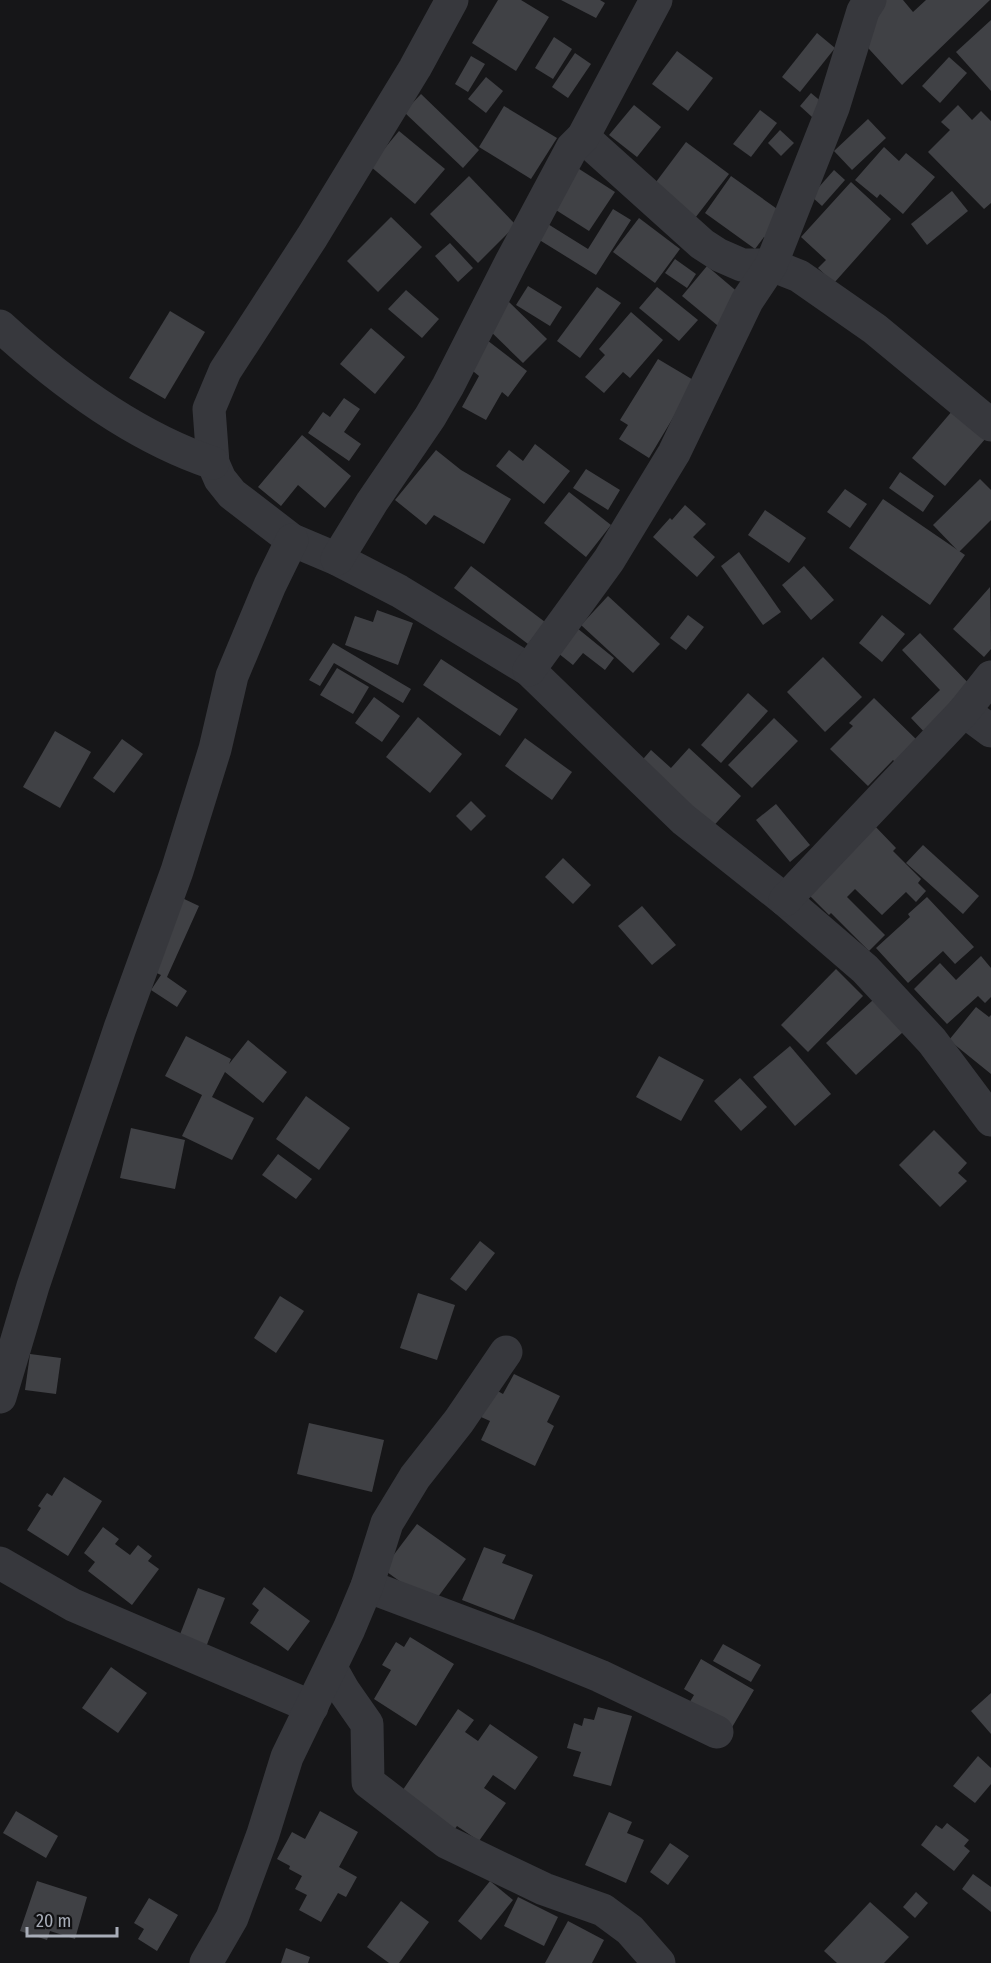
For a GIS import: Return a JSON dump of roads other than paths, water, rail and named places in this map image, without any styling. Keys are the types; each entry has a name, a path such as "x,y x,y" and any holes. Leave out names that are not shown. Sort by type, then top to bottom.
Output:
{"street":[{"path":"452,0 409,78 312,237 225,371 209,409 213,462 220,478 232,494 292,540 337,559 399,591 529,670 682,819 785,900 872,977 932,1041 991,1120"},
{"path":"337,559 436,406 572,148 583,138 656,0"},
{"path":"529,670 609,561 674,453 747,301 771,265 832,108 863,11 870,0"},
{"path":"583,138 711,250 742,266 771,265 799,276 875,329 991,424"},
{"path":"0,326 82,394 156,439 186,454 213,462"},
{"path":"0,1397 33,1286 120,1028 177,872 215,749 232,676 270,585 292,540"},
{"path":"785,900 964,711 991,677"},
{"path":"964,711 991,731"},
{"path":"206,1963 232,1918 263,1834 287,1757 332,1668 367,1586 387,1523 415,1477 459,1421 506,1352"},
{"path":"0,1563 73,1605 312,1707"},
{"path":"367,1586 578,1667 717,1732"},
{"path":"332,1668 344,1691 367,1724 368,1782 446,1842 544,1889 603,1910 630,1929 655,1956 658,1963"}]}
